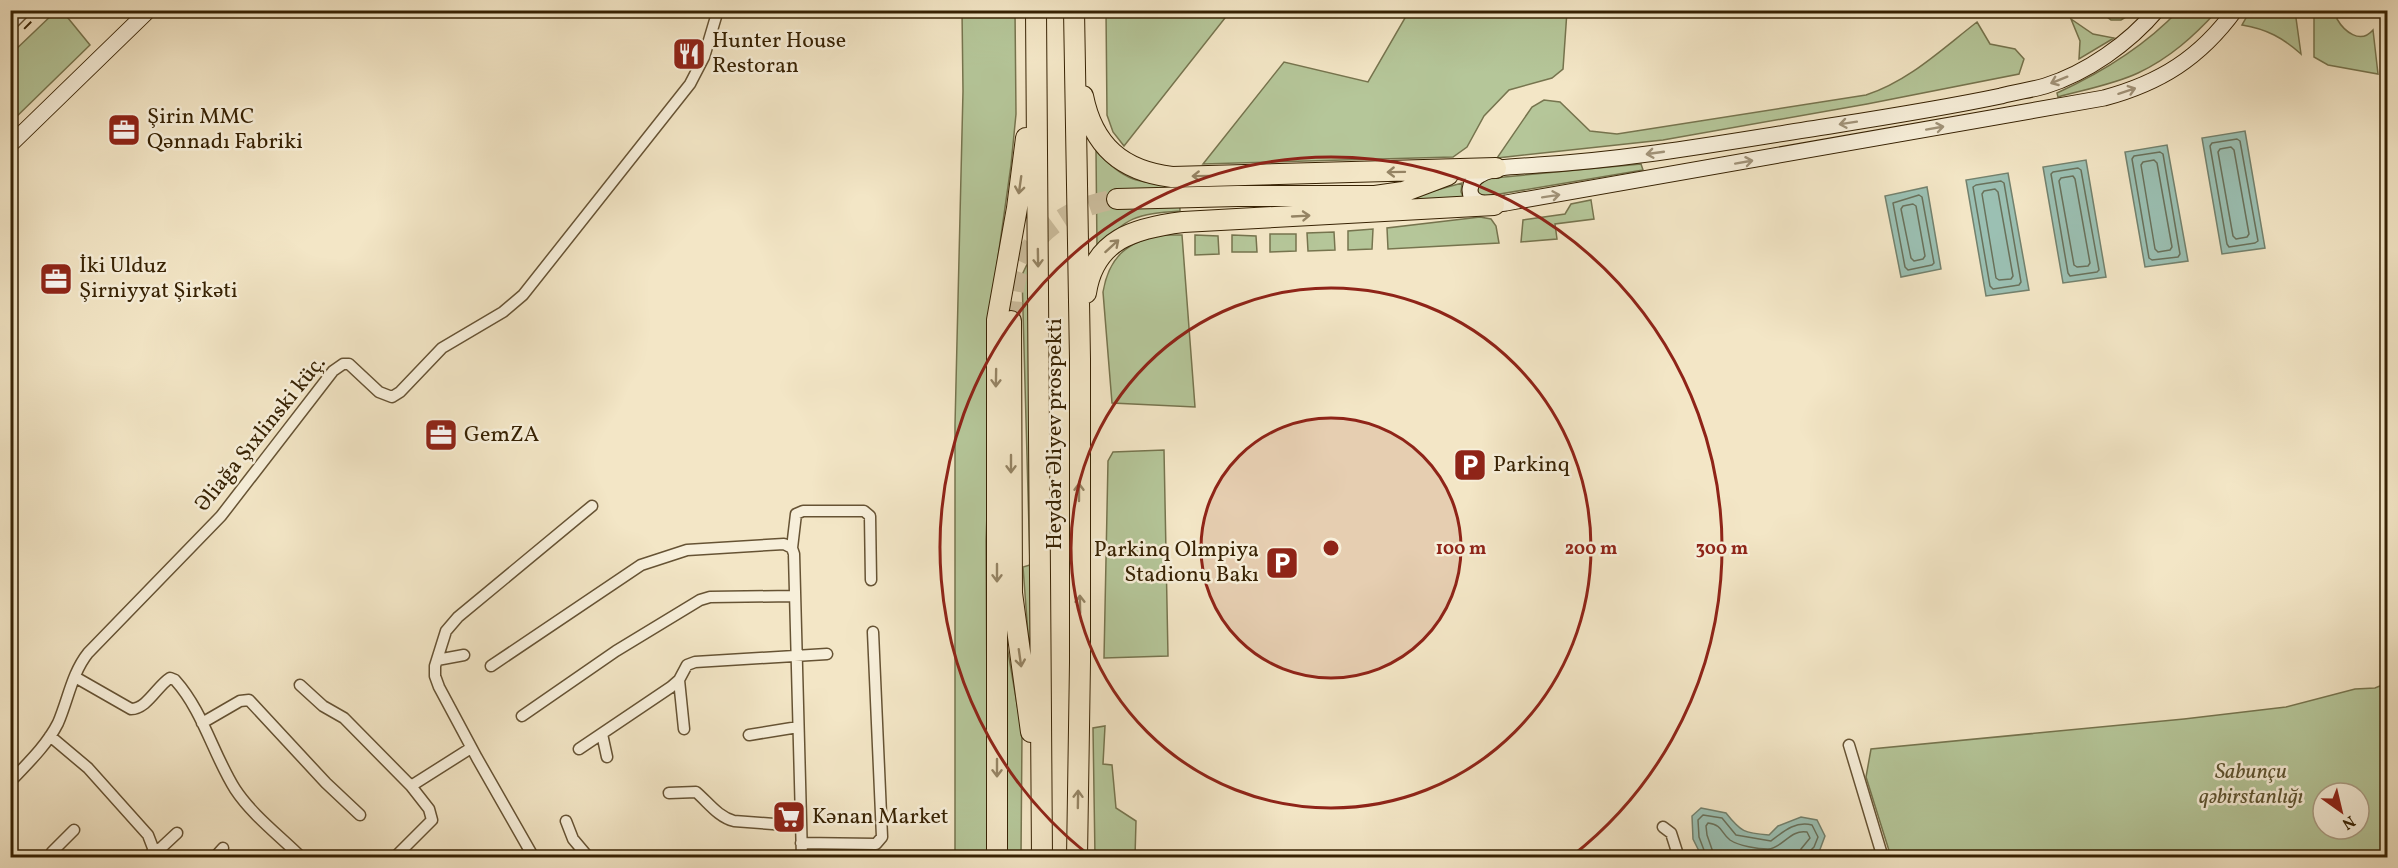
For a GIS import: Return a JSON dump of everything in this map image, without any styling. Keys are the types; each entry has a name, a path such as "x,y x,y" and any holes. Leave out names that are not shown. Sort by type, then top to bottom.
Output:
{"highway":[{"path":"997,858 998,321 1024,159 1036,16"},
{"name":"Heydər Əliyev prospekti","path":"1036,16 1041,858"},
{"path":"1074,20 1081,88 1092,125 1107,150 1130,166 1150,174 1172,177 1459,171 1496,168"},
{"name":"Heydər Əliyev prospekti","path":"1074,20 1080,359 1080,662 1077,858"},
{"path":"1117,199 1391,195 1414,189 1459,171"},
{"path":"1080,359 1086,297 1092,270 1098,259 1112,245 1136,231 1183,222 1494,205"},
{"path":"1011,321 1012,593 1034,755 1042,837"}],"main road":[{"path":"10,145 148,10"},
{"path":"2157,10 2114,50 2070,75 2045,86 1900,115 1656,153 1496,168 1477,176 1470,186 1474,199 1494,205 2104,98 2151,82 2179,67 2204,47 2232,14"}],"street":[{"path":"10,26 26,10"},
{"name":"Əliağa Şıxlinski küç.","path":"10,782 50,736 75,677 88,653 221,516 338,366 343,364 353,366 379,393 392,397 400,392 442,348 503,312 523,295 690,84 704,57 718,10"},
{"path":"534,858 439,687 435,676 437,660 446,631 458,617 592,506"},
{"path":"801,858 797,655 792,548 795,518 799,512 864,511 870,516 871,580"},
{"path":"491,666 641,565 676,553 706,548 784,544 792,548"},
{"path":"522,716 616,651 700,600 710,597 794,596"},
{"path":"801,843 876,844 882,837 873,632"},
{"path":"684,729 679,680 683,670 694,662 827,654"},
{"path":"437,660 464,655"},
{"path":"75,677 127,707 135,709 170,678 179,685 241,797 303,858"},
{"path":"579,749 679,680"},
{"path":"300,685 323,706 344,718 411,786 429,809 432,819 394,858"},
{"path":"202,723 240,701 249,700 360,815"},
{"path":"749,735 798,727"},
{"path":"602,734 607,757"},
{"path":"50,736 88,768 131,814 148,835 153,855 177,833"},
{"path":"1849,745 1883,858"},
{"path":"411,786 471,748"},
{"path":"669,793 696,792 726,819 800,826"},
{"path":"566,821 573,839 589,858"},
{"path":"1663,826 1671,833 1679,858"},
{"path":"51,858 52,852 75,830"},
{"path":"214,858 223,848"}],"green space":[{"path":"2179,10 2217,11 2181,46 2150,67 2119,80 2058,97 2057,93 2122,58 2152,36"},
{"path":"56,11 75,11 68,18 90,45 11,122 11,54"},
{"path":"962,11 1015,11 1016,114 989,321 989,457 986,541 988,857 955,858 955,425 963,91"},
{"path":"1106,11 1220,11 1225,18 1124,146 1113,132 1107,115"},
{"path":"1409,11 1567,11 1563,69 1552,78 1509,90 1484,116 1467,147 1453,157 1203,164 1284,62 1368,82"},
{"path":"2099,11 2136,11 2121,20 2111,20"},
{"path":"2250,11 2295,11 2301,54 2274,35 2242,25"},
{"path":"2314,11 2338,11 2337,19 2340,24 2353,35 2363,36 2373,30 2378,74 2328,65 2314,57"},
{"path":"2071,19 2093,34 2114,38 2079,59 2080,41"},
{"path":"1977,22 1990,44 2015,49 2024,59 2019,74 1663,140 1497,158 1532,107 1544,100 1560,102 1590,131 1617,134 1866,95 1911,73"},
{"path":"1096,151 1115,169 1133,179 1153,183 1179,184 1180,211 1133,219 1116,230 1097,249"},
{"path":"1641,164 1643,170 1482,197 1478,195 1478,182 1483,179"},
{"path":"1462,183 1461,192 1465,201 1389,207 1426,193"},
{"path":"1591,200 1594,219 1555,224 1557,239 1521,242 1523,220 1565,214 1571,204"},
{"path":"1480,217 1491,219 1496,226 1499,243 1388,249 1387,228"},
{"path":"1373,229 1372,249 1348,250 1348,231"},
{"path":"1334,232 1335,250 1308,251 1307,233"},
{"path":"1270,234 1296,234 1296,251 1270,252"},
{"path":"1163,235 1182,235 1195,407 1112,403 1103,292 1106,279 1115,260 1122,252 1140,241"},
{"path":"1195,235 1218,236 1219,254 1195,255"},
{"path":"1232,235 1256,236 1257,252 1232,252"},
{"path":"1031,256 1038,687 1028,634 1023,567 1030,565 1022,275"},
{"path":"1164,450 1168,656 1104,658 1108,461 1113,452"},
{"path":"1007,646 1022,733 1021,857 1004,858"},
{"name":"Sabunçu qəbirstanlığı","path":"2387,683 2387,857 1891,857 1866,777 1871,749 2286,707 2355,689 2375,688"},
{"path":"1105,726 1103,764 1112,765 1116,808 1136,821 1135,857 1095,857 1093,728"}],"water":[{"path":"2245,131 2265,248 2222,254 2202,138"},
{"path":"2167,145 2188,261 2145,267 2125,152"},
{"path":"2086,160 2106,277 2063,283 2043,167"},
{"path":"2008,173 2029,290 1986,296 1966,180"},
{"path":"1927,187 1941,269 1901,277 1885,196"},
{"path":"1701,808 1726,813 1748,832 1769,835 1778,826 1801,817 1817,820 1825,836 1819,852 1808,857 1702,857 1693,839 1692,816"}],"tunnel":[{"path":"1011,321 1017,276 1026,255 1035,242 1058,221 1072,213 1117,199"}],"railway":[{"path":"10,43 43,10"}],"place":[{"name":"Hunter House Restoran","path":"689,54"},
{"name":"Şirin MMC Qənnadı Fabriki","path":"124,130"},
{"name":"İki Ulduz Şirniyyat Şirkəti","path":"56,279"},
{"name":"GemZA","path":"441,435"},
{"name":"Parkinq","path":"1470,465"},
{"name":"Parkinq Olmpiya Stadionu Bakı","path":"1282,563"},
{"name":"Kənan Market","path":"789,817"}]}
